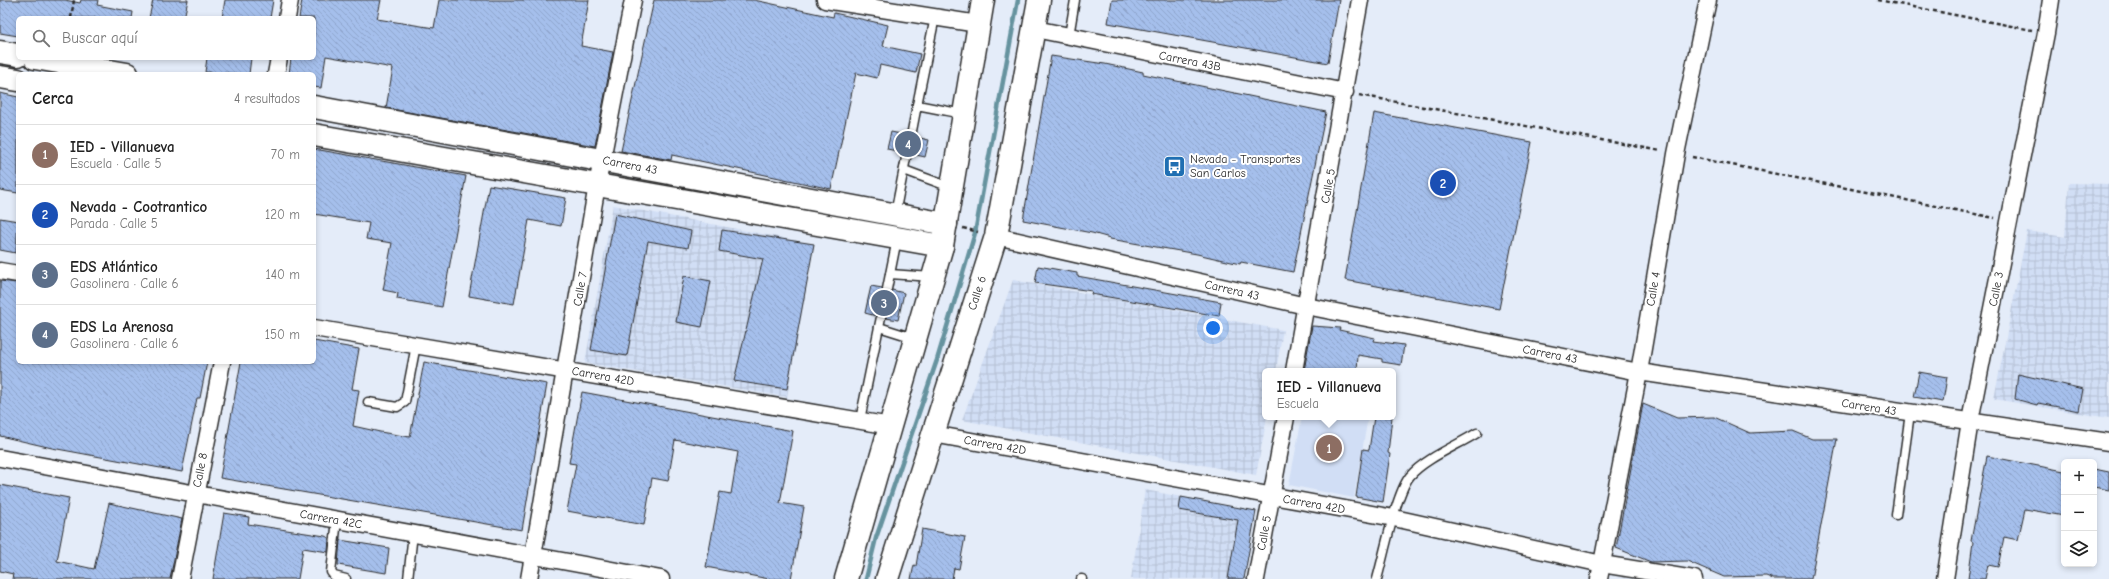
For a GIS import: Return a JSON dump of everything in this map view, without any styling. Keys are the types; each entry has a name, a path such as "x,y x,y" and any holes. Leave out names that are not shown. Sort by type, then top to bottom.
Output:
{"street":[{"path":"287,16 290,0"},
{"name":"Calle 7","path":"528,579 566,370 597,185 633,0"},
{"path":"825,0 978,24"},
{"path":"846,579 891,426 914,338 942,246 983,0"},
{"name":"Calle 6","path":"887,579 933,434 988,234 1035,29 1039,0"},
{"name":"Calle 5","path":"1295,368 1345,92 1360,0"},
{"name":"Calle 4","path":"1601,571 1640,372 1676,154 1708,0"},
{"name":"Calle 3","path":"1945,579 1970,421 2046,33 2051,0"},
{"name":"Carrera 43B","path":"1035,29 1345,92"},
{"path":"0,52 16,55"},
{"path":"46,60 116,72"},
{"path":"276,72 279,60"},
{"path":"0,77 16,80"},
{"name":"Carrera 43","path":"316,107 946,224"},
{"name":"Carrera 43","path":"316,135 898,237 942,246"},
{"name":"Carrera 43","path":"988,234 1306,306 1640,372 1910,414 1970,421 2109,442"},
{"path":"0,271 16,274"},
{"name":"Carrera 42D","path":"316,328 891,426"},
{"name":"Calle 8","path":"180,579 222,364"},
{"name":"Calle 5","path":"1256,579 1285,420"},
{"name":"Carrera 42D","path":"933,434 1394,518 1601,571 1694,579"},
{"name":"Carrera 42C","path":"0,458 196,495 533,554 661,579"}],"lane":[{"path":"1069,36 1076,0"},
{"path":"911,136 935,17"},
{"path":"917,105 964,114"},
{"path":"894,214 907,153"},
{"path":"904,170 952,188"},
{"path":"887,289 898,237"},
{"path":"890,274 933,277"},
{"path":"860,420 881,317"},
{"path":"879,327 914,338"},
{"path":"368,402 397,407 405,402 416,345"},
{"path":"1896,515 1910,414"},
{"path":"1377,579 1398,501 1409,476 1423,465 1478,433"},
{"path":"337,520 331,572 334,576 346,579"},
{"path":"408,579 413,533"}],"path":[{"path":"71,16 74,0"},
{"path":"1878,0 2046,33"},
{"path":"970,230 988,234"}],"shaded area":[{"path":"2069,183 2109,184 2109,418 1994,399 2027,231 2065,237"},
{"path":"613,205 814,244 787,397 585,363"},
{"path":"1013,280 1283,330 1277,368 1262,368 1262,420 1266,420 1256,475 962,420"},
{"path":"1301,420 1367,420 1354,498 1289,485"},
{"path":"1145,490 1256,511 1242,579 1131,579"}],"building":[{"path":"0,0 65,0 80,3 81,0 98,0 97,5 133,12 132,16 16,16 16,36 0,33"},
{"path":"153,0 188,0 184,16 149,16"},
{"path":"225,0 273,0 270,16 222,16"},
{"path":"302,0 381,0 377,19 434,28 439,0 589,0 581,46 613,52 595,146 386,108 393,68 326,56 321,88 316,87 316,72 289,72 291,60 316,60 316,16 299,16"},
{"path":"654,0 754,0 833,17 834,13 888,25 883,46 920,54 916,73 880,65 877,78 856,73 831,189 672,155 671,160 621,151"},
{"path":"1112,0 1339,0 1328,63 1108,23"},
{"name":"Nevada - Transportes San Carlos","path":"1051,56 1105,64 1143,72 1143,74 1326,112 1293,272 1241,262 1240,264 1197,254 1110,239 1092,233 1023,220"},
{"path":"207,60 251,60 249,72 205,72"},
{"path":"0,93 16,97 16,193 0,190"},
{"path":"1374,113 1532,142 1499,309 1345,280"},
{"path":"891,132 906,135 910,141 913,141 916,137 929,140 925,157 912,154 908,148 905,148 902,152 887,149"},
{"path":"316,149 466,176 442,307 397,299 398,293 383,290 392,243 366,239 369,223 316,214"},
{"path":"489,185 566,198 561,226 529,220 514,304 469,296"},
{"path":"615,214 691,231 688,248 648,241 627,356 591,350"},
{"path":"0,218 16,221 16,253 0,250"},
{"path":"722,230 814,244 787,389 734,381 763,259 719,251"},
{"path":"1038,266 1077,273 1077,276 1221,302 1219,316 1091,294 1092,291 1035,283"},
{"path":"684,276 711,281 702,327 676,322"},
{"path":"0,281 16,283 16,364 207,364 200,398 197,398 182,472 52,448 0,436"},
{"path":"871,286 882,288 886,294 889,294 892,290 904,293 898,320 886,318 882,312 879,312 876,316 865,313"},
{"path":"1312,326 1340,328 1339,330 1375,338 1374,341 1404,345 1401,365 1382,362 1382,359 1358,355 1357,368 1305,368"},
{"path":"316,341 359,349 352,389 359,390 353,426 380,432 410,437 424,362 547,384 522,530 220,478 241,364 316,364"},
{"path":"1919,372 1947,377 1943,402 1914,397"},
{"path":"2018,374 2083,389 2079,411 2038,403 2037,405 2015,399"},
{"path":"582,392 793,431 780,503 804,507 791,579 769,579 706,567 720,492 731,494 738,452 675,440 668,481 652,478 644,525 567,511 576,464 569,463"},
{"path":"1643,404 1677,418 1714,417 1750,433 1793,431 1812,439 1837,439 1811,579 1773,579 1766,576 1724,577 1687,561 1651,562 1616,548"},
{"path":"1374,420 1392,420 1388,453 1390,454 1383,502 1356,497 1363,449 1369,450"},
{"path":"1987,456 2061,470 2061,515 2025,509 2018,540 2004,537 1998,567 1988,565 1985,579 1968,579 1973,542 1971,541"},
{"path":"2097,470 2109,472 2109,490 2097,488"},
{"path":"0,485 69,498 57,561 94,569 109,503 182,519 170,579 12,579 13,574 0,571"},
{"path":"1181,497 1256,511 1244,579 1228,579 1238,520 1179,510"},
{"path":"224,513 249,517 248,524 325,536 329,538 328,552 303,548 298,579 213,579"},
{"path":"922,529 965,537 959,569 954,568 952,579 911,579 914,565 916,566"},
{"path":"340,540 389,548 386,573 338,565"}],"waterway":[{"path":"866,579 876,538 937,360 975,233 1018,0"}],"place":[{"name":"EDS La Arenosa","path":"908,144"},
{"name":"Nevada - Transportes San Carlos","path":"1174,166"},
{"name":"Nevada - Cootrantico","path":"1443,183"},
{"name":"EDS Atlántico","path":"884,303"},
{"name":"IED - Villanueva","path":"1329,448"}]}
